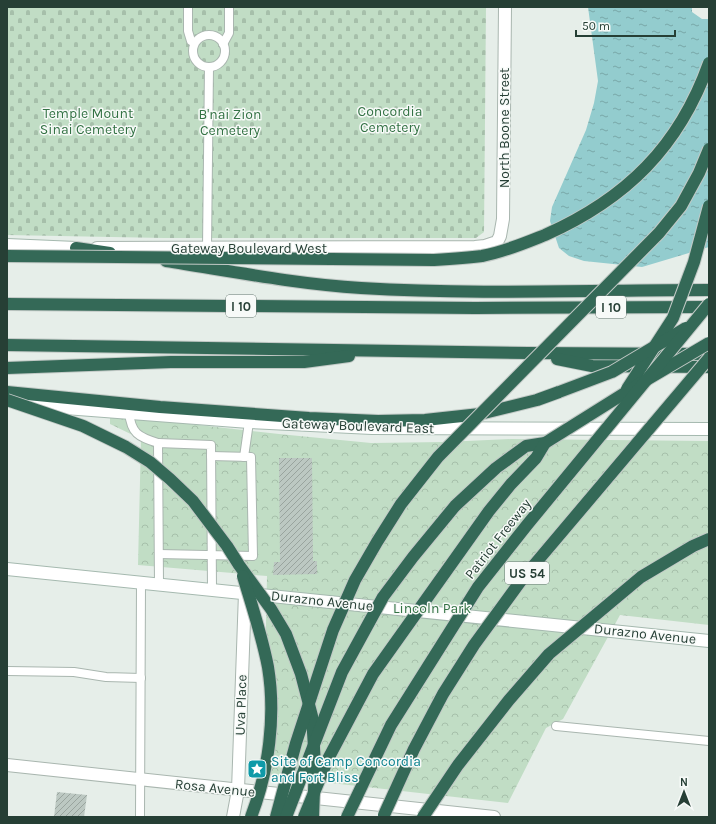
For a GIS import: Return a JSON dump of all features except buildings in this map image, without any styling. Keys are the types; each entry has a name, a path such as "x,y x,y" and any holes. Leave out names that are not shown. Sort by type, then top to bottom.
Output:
{"highway":[{"path":"7,256 434,260 483,256 518,246 582,217 619,191 649,165 667,143 684,118 701,86 709,63"},
{"path":"276,817 296,743 333,630 354,580 401,504 438,457 659,233 681,206 699,173 709,149"},
{"path":"580,461 673,318 694,262 709,206"},
{"path":"76,248 322,285 395,290 709,290"},
{"name":"I 10","path":"7,304 475,308 709,306"},
{"name":"Patriot Freeway","path":"347,817 391,725 478,587 527,525 709,306"},
{"path":"7,392 160,407 309,418 378,421 453,418 480,414 537,400 612,372 709,314"},
{"path":"286,817 342,672 383,597 413,557 455,506 496,468 526,446 545,443 636,386 709,343"},
{"path":"7,345 522,353 709,354"},
{"path":"7,368 171,362 304,362 396,351"},
{"path":"522,353 592,366 709,367"},
{"name":"US 54","path":"384,816 414,749 443,694 474,645 523,578 709,358"},
{"path":"7,400 83,426 126,447 150,462 192,501 228,546 239,565 271,609 286,634 301,674 312,716 315,764 313,817"},
{"path":"304,817 328,760 373,674 489,511 511,484 536,458 545,443"},
{"path":"423,817 458,765 504,706 549,654 641,577 693,546 709,539"},
{"path":"239,565 262,643 268,668 270,691 269,741 265,771 251,817"}],"street":[{"name":"North Boone Street","path":"492,244 498,242 503,219 505,7"},
{"name":"Gateway Boulevard West","path":"7,245 76,248 208,248 475,247 492,244"},
{"name":"Gateway Boulevard East","path":"7,403 249,422 372,428 709,429"},
{"name":"Durazno Avenue","path":"7,569 709,640"},
{"name":"Uva Place","path":"233,817 238,790 245,593"},
{"name":"Rosa Avenue","path":"7,765 441,814 494,817"}],"lane":[{"path":"188,7 188,32 191,41 194,43"},
{"path":"223,44 229,33 229,7"},
{"path":"208,34 218,37 223,44 225,50 222,60 214,66 203,66 194,59 192,48 198,38 208,34"},
{"path":"208,248 209,67"},
{"path":"129,412 130,424 134,432 144,438 158,443 211,444 212,590"},
{"path":"244,457 249,422"},
{"path":"158,443 159,584"},
{"path":"159,554 253,556 251,458 211,456"},
{"path":"140,817 141,582"},
{"path":"7,671 74,672 106,677 141,678"},
{"path":"556,726 709,741"}],"green space":[{"path":"7,7 486,7 484,232 476,238 164,238 7,235"},
{"name":"Lincoln Park","path":"110,415 371,443 511,439 709,441 709,625 620,615 563,719 546,728 508,803 260,775 264,721 267,576 138,565 141,439 110,424"}],"water":[{"path":"588,7 692,7 692,12 702,19 709,19 709,247 642,267 584,261 569,256 559,248 550,221 552,207 586,130 594,103 598,81"}],"place":[{"name":"Site of Camp Concordia and Fort Bliss","path":"257,769"}],"park label":[{"name":"Concordia Cemetery","path":"390,120"},
{"name":"Temple Mount Sinai Cemetery","path":"88,122"},
{"name":"B'nai Zion Cemetery","path":"230,122"}]}
